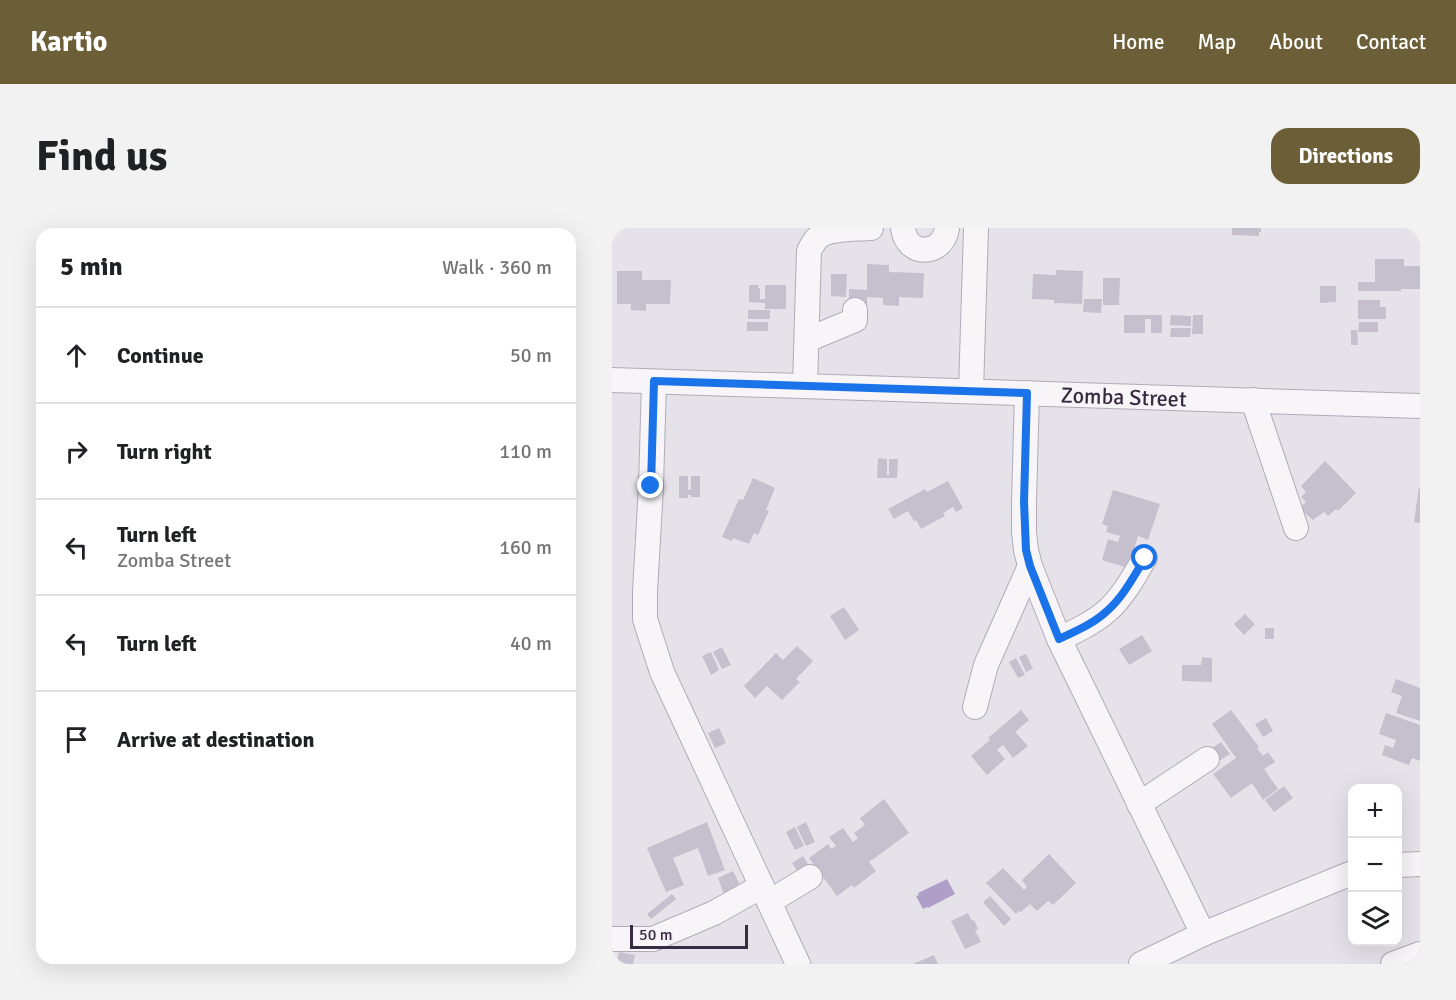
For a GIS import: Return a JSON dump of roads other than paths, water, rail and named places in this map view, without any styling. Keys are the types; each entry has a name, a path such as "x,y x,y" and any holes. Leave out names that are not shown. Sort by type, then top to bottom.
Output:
{"street":[{"path":"805,386 809,251 822,233 842,229 871,228"},
{"path":"903,228 911,246 925,250 938,246 943,241 947,228"},
{"path":"971,391 976,228"},
{"path":"807,339 855,320 855,310"},
{"name":"Zomba Street","path":"612,380 1420,406"},
{"path":"654,381 645,619 662,672 798,964"},
{"path":"1027,393 1024,532 1030,566 1059,639 1203,934"},
{"path":"1253,400 1296,528"},
{"path":"1059,639 1094,621 1109,610 1145,558"},
{"path":"975,707 986,665 1030,566"},
{"path":"1139,804 1207,759"},
{"path":"1402,865 1420,864"},
{"path":"1142,964 1203,934 1348,875"},
{"path":"612,939 653,939 810,877"},
{"path":"1393,964 1420,954"}]}
